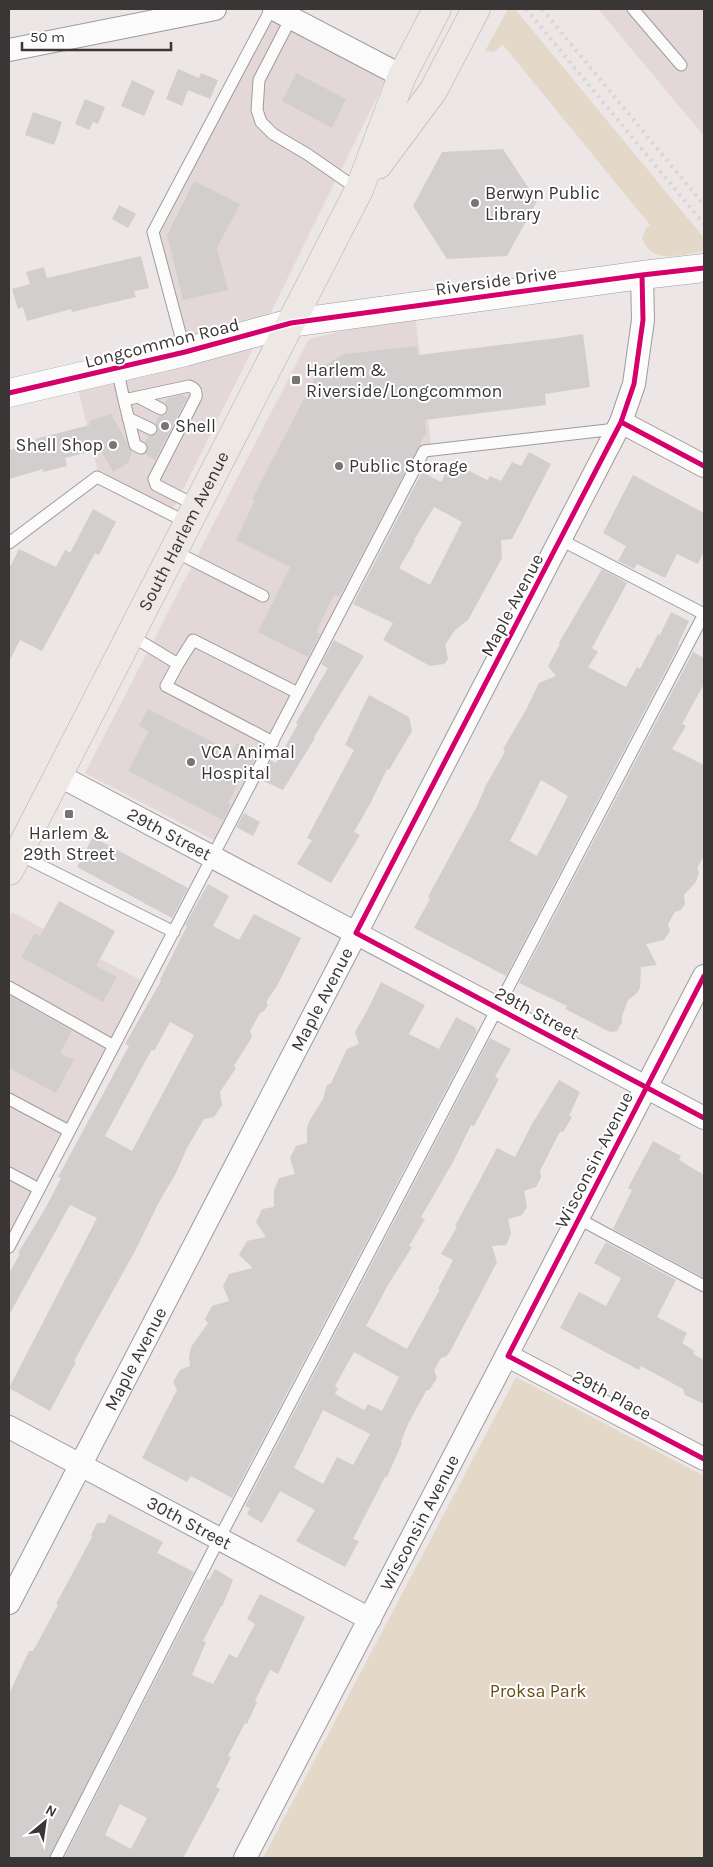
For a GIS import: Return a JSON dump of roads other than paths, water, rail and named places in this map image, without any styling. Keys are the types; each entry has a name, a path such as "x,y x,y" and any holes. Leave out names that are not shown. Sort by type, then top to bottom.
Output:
{"main road":[{"name":"South Harlem Avenue","path":"13,862 359,190 402,76 437,9"},
{"name":"South Harlem Avenue","path":"359,190 433,91 476,9"}],"street":[{"path":"9,50 215,9"},
{"path":"279,12 402,76"},
{"name":"Riverside Drive","path":"291,323 704,268"},
{"name":"Maple Avenue","path":"9,1603 561,540 618,426 634,384 643,320 642,275"},
{"name":"Longcommon Road","path":"9,393 185,352 291,323"},
{"path":"618,426 704,466"},
{"name":"29th Street","path":"58,775 704,1118"},
{"name":"Wisconsin Avenue","path":"245,1858 508,1356 704,976"},
{"name":"29th Place","path":"508,1356 704,1459"},
{"name":"30th Street","path":"9,1427 370,1619"}],"lane":[{"path":"633,9 681,65"},
{"path":"279,12 259,80 257,110 261,122 273,134 307,154 359,190"},
{"path":"185,352 153,232 279,12"},
{"path":"117,368 135,445 141,448"},
{"path":"124,400 189,386 197,392 154,478 154,482 192,515"},
{"path":"138,397 161,409"},
{"path":"128,418 151,429"},
{"path":"9,1246 424,452 618,426"},
{"path":"9,543 97,477 192,515"},
{"path":"56,1858 219,1539 704,614 561,540"},
{"path":"174,551 263,596"},
{"path":"130,635 178,664"},
{"path":"273,742 166,686 193,640 298,693"},
{"path":"13,862 174,932"},
{"path":"9,987 114,1046"},
{"path":"9,1098 69,1131"},
{"path":"9,1173 39,1189"},
{"path":"579,1219 704,1286"}],"railway":[{"path":"526,9 704,224"},
{"path":"542,9 704,205"}],"place":[{"name":"Berwyn Public Library","path":"475,203"},
{"name":"Harlem & Riverside/Longcommon","path":"296,380"},
{"name":"Shell","path":"165,426"},
{"name":"Shell Shop","path":"113,445"},
{"name":"Public Storage","path":"339,466"},
{"name":"VCA Animal Hospital","path":"191,762"},
{"name":"Harlem & 29th Street","path":"69,814"}],"park label":[{"name":"Proksa Park","path":"538,1691"}]}
